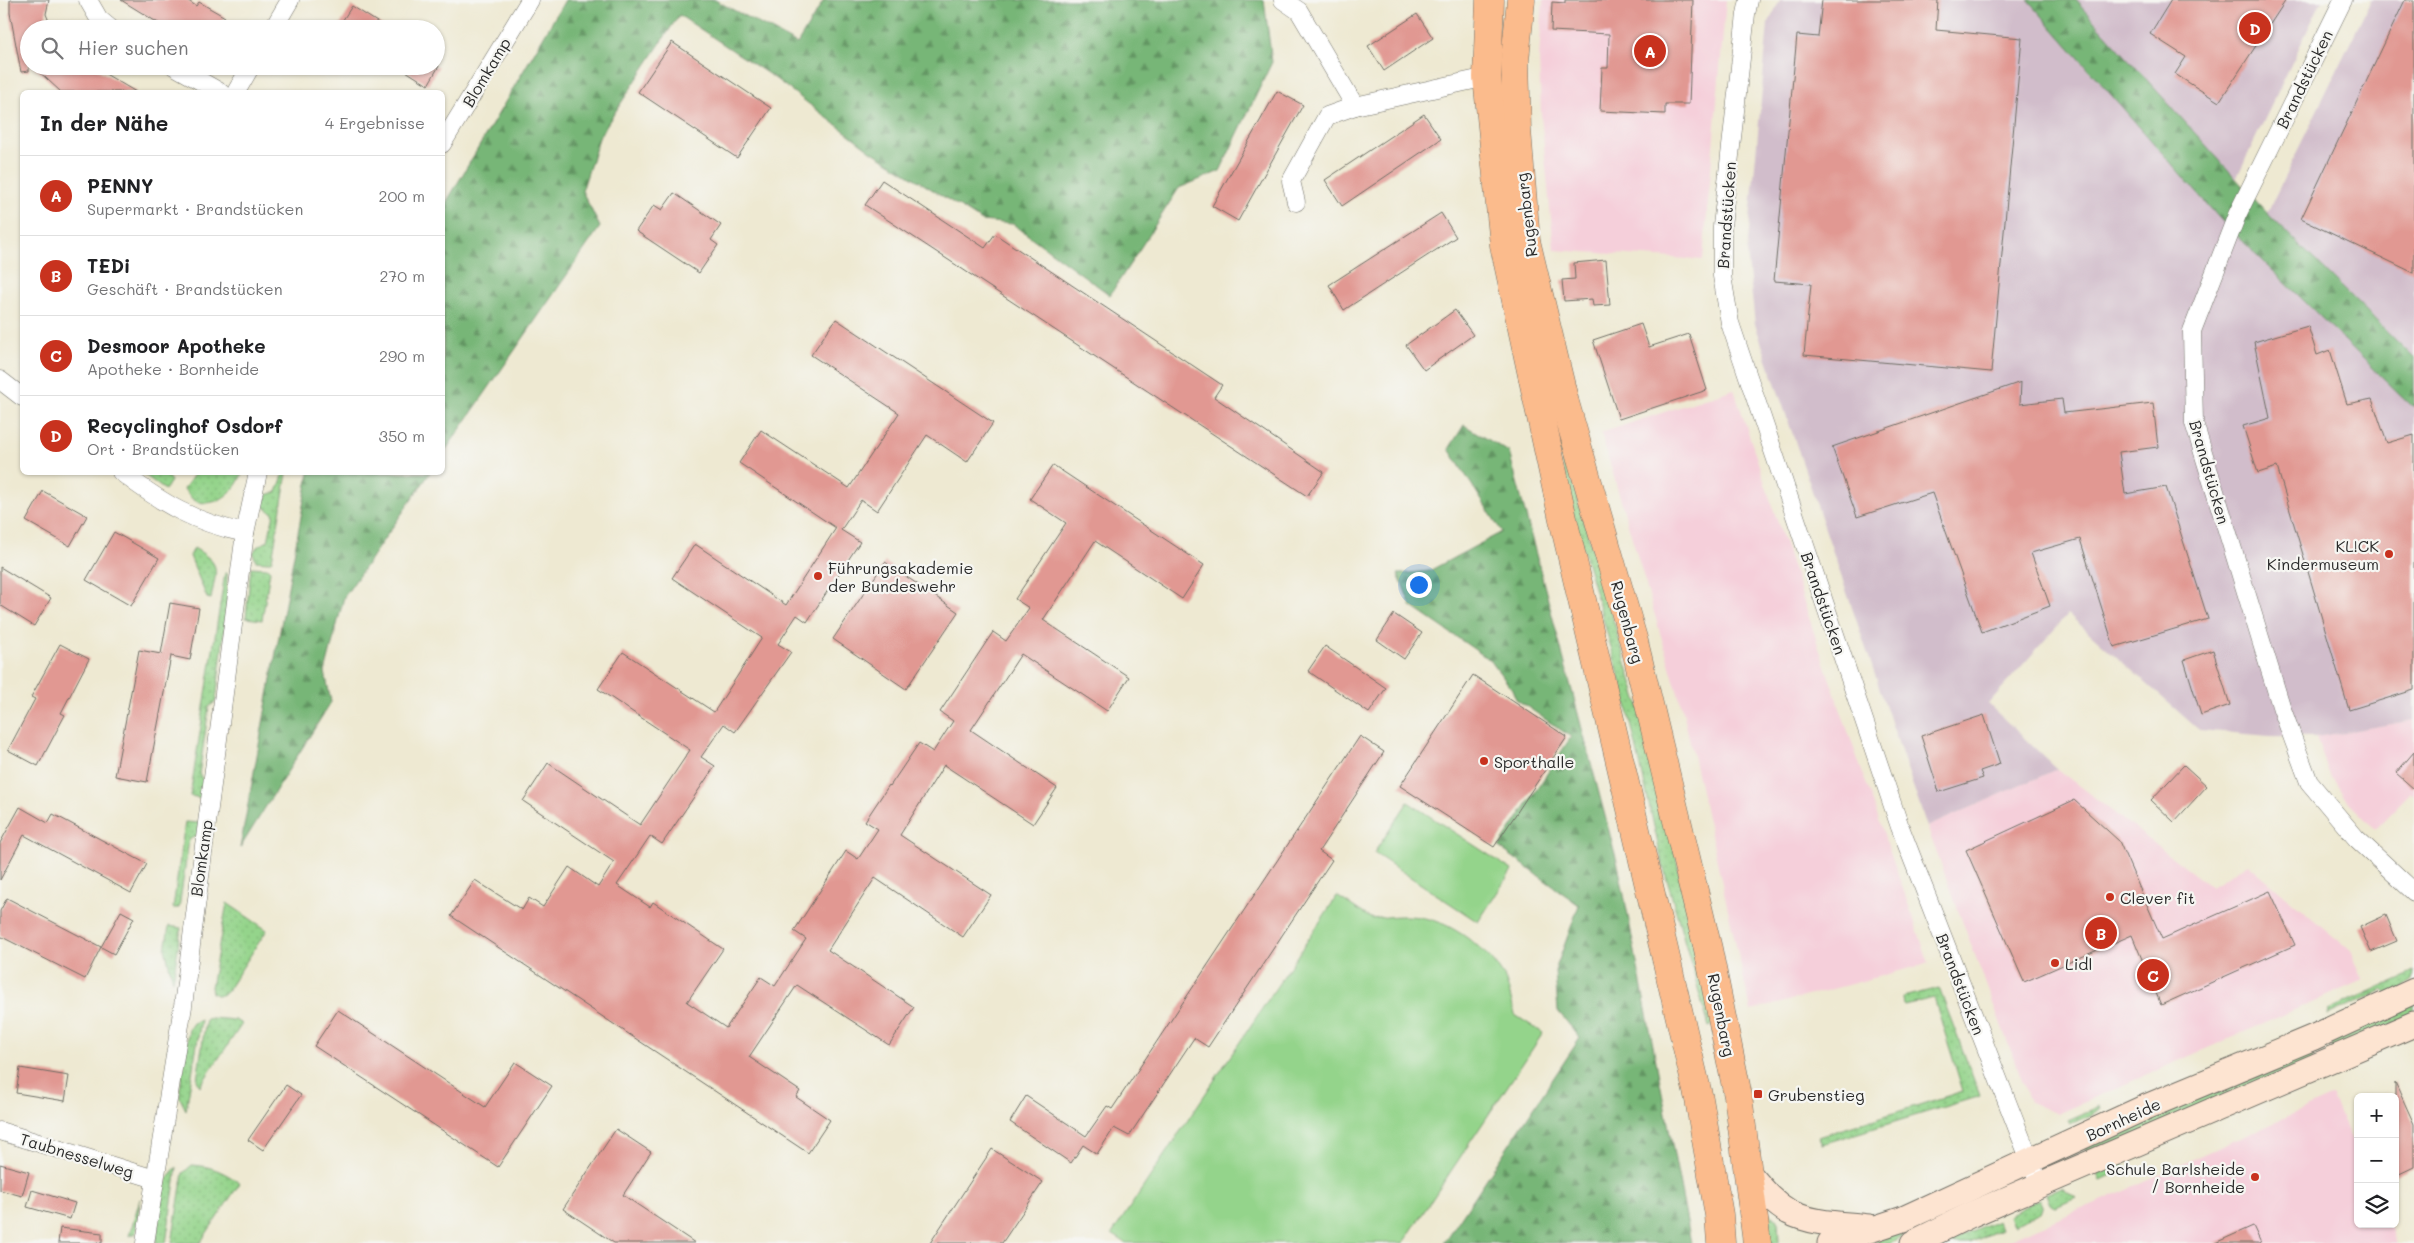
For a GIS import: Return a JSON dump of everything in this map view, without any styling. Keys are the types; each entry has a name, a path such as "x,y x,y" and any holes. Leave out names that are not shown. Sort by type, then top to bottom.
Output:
{"main road":[{"name":"Rugenbarg","path":"1490,0 1487,78 1506,255 1563,519 1699,1099 1719,1215 1721,1243"},
{"name":"Rugenbarg","path":"1521,0 1515,60 1516,130 1526,241 1565,403 1634,642 1708,949 1738,1096 1758,1243"},
{"path":"1719,1215 1727,1243"}],"street":[{"path":"88,0 100,20"},
{"path":"278,20 290,0"},
{"name":"Blomkamp","path":"445,139 530,0"},
{"path":"1283,0 1299,11 1355,106"},
{"name":"Brandstücken","path":"1749,0 1722,226 1722,276 1730,323 1900,827 2031,1161 2039,1186"},
{"name":"Brandstücken","path":"2342,0 2237,215 2192,331 2194,423 2282,709 2309,782 2356,838 2414,892"},
{"path":"190,75 216,90"},
{"path":"237,90 246,75"},
{"path":"1296,202 1291,181 1327,116 1355,106 1487,78"},
{"path":"0,380 20,395"},
{"path":"125,475 165,504 192,518 245,533"},
{"name":"Blomkamp","path":"145,1243 182,1006 245,533 257,475"},
{"name":"Bornheide","path":"1830,1243 1903,1219 2146,1107 2314,1037 2414,991"},
{"name":"Bornheide","path":"1913,1243 1972,1214 2325,1060 2414,1024"},
{"name":"Taubnesselweg","path":"0,1131 155,1179"},
{"path":"1750,1175 1769,1197 1789,1212 1814,1219 1874,1228"}],"shaded area":[{"path":"1543,0 1726,0 1703,260 1554,250 1541,115 1539,58"},
{"path":"1780,0 2028,0 2220,219 2414,408 2414,720 2316,737 2269,736 2199,730 2068,614 1988,704 2057,769 1927,827 1755,324 1747,252 1768,24"},
{"path":"2075,0 2322,0 2236,179"},
{"path":"2371,0 2414,0 2414,358 2267,213"},
{"path":"1734,389 1822,657 1929,963 1751,1011 1682,707 1601,433"},
{"path":"2414,720 2414,796 2410,793 2375,829 2347,801 2328,771 2316,737"},
{"path":"2057,769 2211,887 2248,864 2352,952 2363,980 2057,1114 2030,1102 1927,827"},
{"name":"Schule Barlsheide / Bornheide","path":"2332,1096 2354,1145 2354,1228 2391,1228 2397,1243 2000,1243 2101,1201"}],"green space":[{"path":"565,0 715,0 797,44 824,0 1264,0 1272,62 1220,171 1179,188 1110,295 1013,224 982,221 871,151 776,79 679,15 600,135 582,191 600,227 445,451 445,205"},
{"path":"2028,0 2075,0 2267,213 2414,358 2414,408 2220,219"},
{"path":"1545,378 1563,451 1653,753 1713,1025 1709,1027 1662,862 1624,692 1574,518"},
{"path":"1464,425 1509,452 1619,869 1691,1243 1444,1243 1580,1038 1558,1011 1555,971 1579,905 1499,847 1571,737 1516,699 1512,689 1490,660 1411,606 1398,574 1429,571 1502,532 1449,449"},
{"path":"145,475 166,475 171,481 165,490"},
{"path":"194,475 241,475 236,485 226,496 213,502 206,503 194,500 184,489"},
{"path":"283,475 287,475 272,560 268,562 256,561 253,553 257,547 268,541 274,514 260,504 262,496 277,492"},
{"path":"309,475 429,475 344,597 325,672 331,702 240,848"},
{"path":"194,548 210,559 215,569 211,599 207,598 190,556"},
{"path":"251,567 267,568 270,571 262,620 246,618"},
{"path":"225,573 227,573 227,607 216,701 209,707 199,774 205,783 203,798 190,796"},
{"path":"1408,802 1512,870 1478,922 1374,853"},
{"path":"185,822 200,823 198,834 189,840 179,908 173,908"},
{"path":"1337,896 1372,919 1400,916 1422,917 1440,922 1463,935 1484,952 1501,971 1506,981 1515,1015 1543,1033 1403,1243 1126,1243 1112,1234"},
{"path":"227,903 267,930 227,991 219,995 212,993 211,987"},
{"path":"169,926 181,928 173,981 165,949"},
{"path":"2414,972 2413,980 2392,996 2383,990 2328,1015 2329,1010"},
{"path":"1939,988 1980,1096 1822,1144 1818,1137 1963,1091 1934,998 1904,1005 1903,997"},
{"path":"2414,999 2414,1015 2334,1051 2329,1037"},
{"path":"206,1019 235,1020 242,1024 200,1086 197,1080"},
{"path":"201,1020 186,1110 180,1098 180,1089 189,1029 193,1023"},
{"path":"2310,1047 2314,1059 2090,1156 2085,1145"},
{"path":"2100,1106 2101,1108 2089,1116 2070,1124 2068,1120"},
{"path":"2115,1160 2127,1168 2101,1180 2096,1169"},
{"path":"192,1165 218,1170 240,1183 200,1243 172,1243 183,1173"},
{"path":"177,1167 166,1243 156,1243 159,1213 164,1191 171,1173"},
{"path":"2062,1187 2076,1198 2056,1207 2050,1204 2046,1194"},
{"path":"140,1199 136,1233 129,1236"},
{"path":"2039,1199 2043,1208 2041,1213 2013,1225 2009,1215"},
{"path":"1768,1212 1778,1220 1779,1243 1769,1243 1765,1214"},
{"path":"1930,1213 1932,1217 1890,1243 1874,1243"},
{"path":"1998,1221 2001,1229 1970,1243 1944,1243"}],"building":[{"path":"10,0 49,0 46,14 48,20 20,20 20,67 10,13"},
{"path":"121,0 187,0 196,6 199,2 225,17 223,20 153,20"},
{"path":"1565,0 1693,0 1689,104 1665,104 1665,114 1600,111 1602,68 1608,68 1609,34 1551,31 1552,2 1565,3"},
{"path":"1822,0 1938,0 1936,30 2022,38 1991,372 1804,355 1811,284 1774,281 1797,35 1818,37"},
{"path":"2171,0 2286,0 2219,102 2175,74 2186,57 2150,34"},
{"path":"2405,0 2414,0 2414,273 2301,219"},
{"path":"352,6 374,20 343,20"},
{"path":"1417,14 1433,38 1384,71 1368,46"},
{"path":"672,42 771,108 737,158 638,92"},
{"path":"43,75 107,75 133,90 59,90"},
{"path":"412,75 434,75 428,85"},
{"path":"1277,91 1303,105 1238,221 1212,206"},
{"path":"1424,114 1441,139 1342,206 1325,180"},
{"path":"882,180 985,248 995,234 1222,385 1214,397 1324,472 1307,496 865,205"},
{"path":"674,193 721,225 711,240 718,245 699,273 636,231 654,205 662,210"},
{"path":"1441,213 1456,237 1344,310 1329,285"},
{"path":"1606,260 1610,305 1593,306 1592,299 1564,301 1562,280 1575,279 1574,263"},
{"path":"1455,310 1473,335 1424,370 1406,345"},
{"path":"836,319 993,423 967,462 927,435 877,511 861,500 841,530 860,542 807,622 797,615 778,644 791,652 735,732 724,724 701,757 715,766 662,844 650,836 617,885 650,907 653,902 723,949 687,1002 726,1028 761,977 775,986 806,939 794,931 846,851 858,859 878,829 865,821 889,785 919,743 933,752 953,721 940,712 993,632 1006,641 1029,608 1015,599 1066,523 1030,499 1053,465 1204,565 1182,599 1095,541 1043,620 1129,677 1107,711 1021,654 971,730 1057,788 1033,824 944,765 900,835 991,895 963,937 875,878 828,950 914,1007 889,1045 797,985 749,1057 800,1091 796,1097 830,1120 808,1153 451,916 475,880 522,910 529,898 543,907 569,867 598,887 614,862 523,801 548,763 640,825 690,750 598,689 623,652 714,712 762,638 672,578 695,544 786,605 836,528 739,463 761,430 849,488 899,413 811,355"},
{"path":"1641,324 1649,347 1689,334 1707,390 1619,419 1593,340"},
{"path":"2308,326 2317,355 2330,350 2347,404 2372,399 2387,443 2414,435 2414,690 2349,710 2277,467 2258,473 2243,426 2270,418 2254,342"},
{"path":"2021,382 2020,404 2062,399 2064,413 2153,403 2158,447 2119,452 2125,494 2166,487 2208,619 2114,647 2080,539 2031,553 2050,606 1982,632 1932,493 1857,517 1832,447"},
{"path":"43,491 87,516 70,546 26,521"},
{"path":"114,532 159,558 131,606 86,580"},
{"path":"885,562 958,612 906,689 833,639"},
{"path":"0,567 51,598 34,626 0,605"},
{"path":"170,603 199,608 190,660 171,656 147,782 115,776 139,650 161,654"},
{"path":"1394,614 1422,633 1404,659 1377,640"},
{"path":"60,644 89,659 61,713 65,715 38,766 8,750 35,699 31,697"},
{"path":"1325,646 1386,688 1369,713 1308,671"},
{"path":"2213,650 2230,705 2201,715 2184,660"},
{"name":"Sporthalle","path":"1473,675 1567,737 1494,847 1400,786"},
{"path":"1984,715 2000,764 1980,771 1983,778 1939,792 1921,736"},
{"path":"1360,736 1384,752 1319,851 1332,860 1208,1047 1194,1038 1129,1136 1114,1128 1097,1154 1083,1145 1071,1163 1010,1122 1026,1096 1086,1136 1107,1106 1112,1109"},
{"path":"2414,752 2414,789 2396,773"},
{"path":"2184,765 2207,786 2174,822 2151,800"},
{"path":"2074,800 2119,841 2162,939 2270,891 2295,945 2161,1005 2132,935 2024,982 1966,850"},
{"path":"20,807 48,823 53,814 147,864 131,893 24,835 0,880 0,843"},
{"path":"7,898 101,947 85,979 0,936 0,911"},
{"path":"121,911 134,918 114,954 101,947"},
{"path":"2386,915 2397,941 2371,952 2360,927"},
{"path":"338,1010 485,1107 515,1062 552,1086 498,1167 314,1046"},
{"path":"20,1068 69,1076 65,1101 16,1093"},
{"path":"2395,1082 2414,1124 2414,1167 2399,1174 2399,1093 2395,1093"},
{"path":"286,1085 301,1095 263,1150 248,1140"},
{"path":"616,1129 651,1152 623,1195 695,1243 614,1243 563,1209"},
{"path":"992,1149 1043,1182 1002,1243 930,1243"},
{"path":"0,1164 29,1172 22,1196 0,1190"},
{"path":"32,1190 75,1203 70,1219 27,1207"},
{"path":"2253,1226 2261,1243 2215,1243"},
{"path":"60,1228 102,1233 102,1243 58,1243"}],"place":[{"name":"Recyclinghof Osdorf","path":"2255,28"},
{"name":"PENNY","path":"1650,51"},
{"name":"KL!CK Kindermuseum","path":"2389,554"},
{"name":"Führungsakademie der Bundeswehr","path":"818,576"},
{"name":"Sporthalle","path":"1484,761"},
{"name":"Clever fit","path":"2110,897"},
{"name":"TEDi","path":"2101,933"},
{"name":"Lidl","path":"2055,963"},
{"name":"Desmoor Apotheke","path":"2153,975"},
{"name":"Grubenstieg","path":"1758,1094"},
{"name":"Schule Barlsheide / Bornheide","path":"2255,1177"}]}
